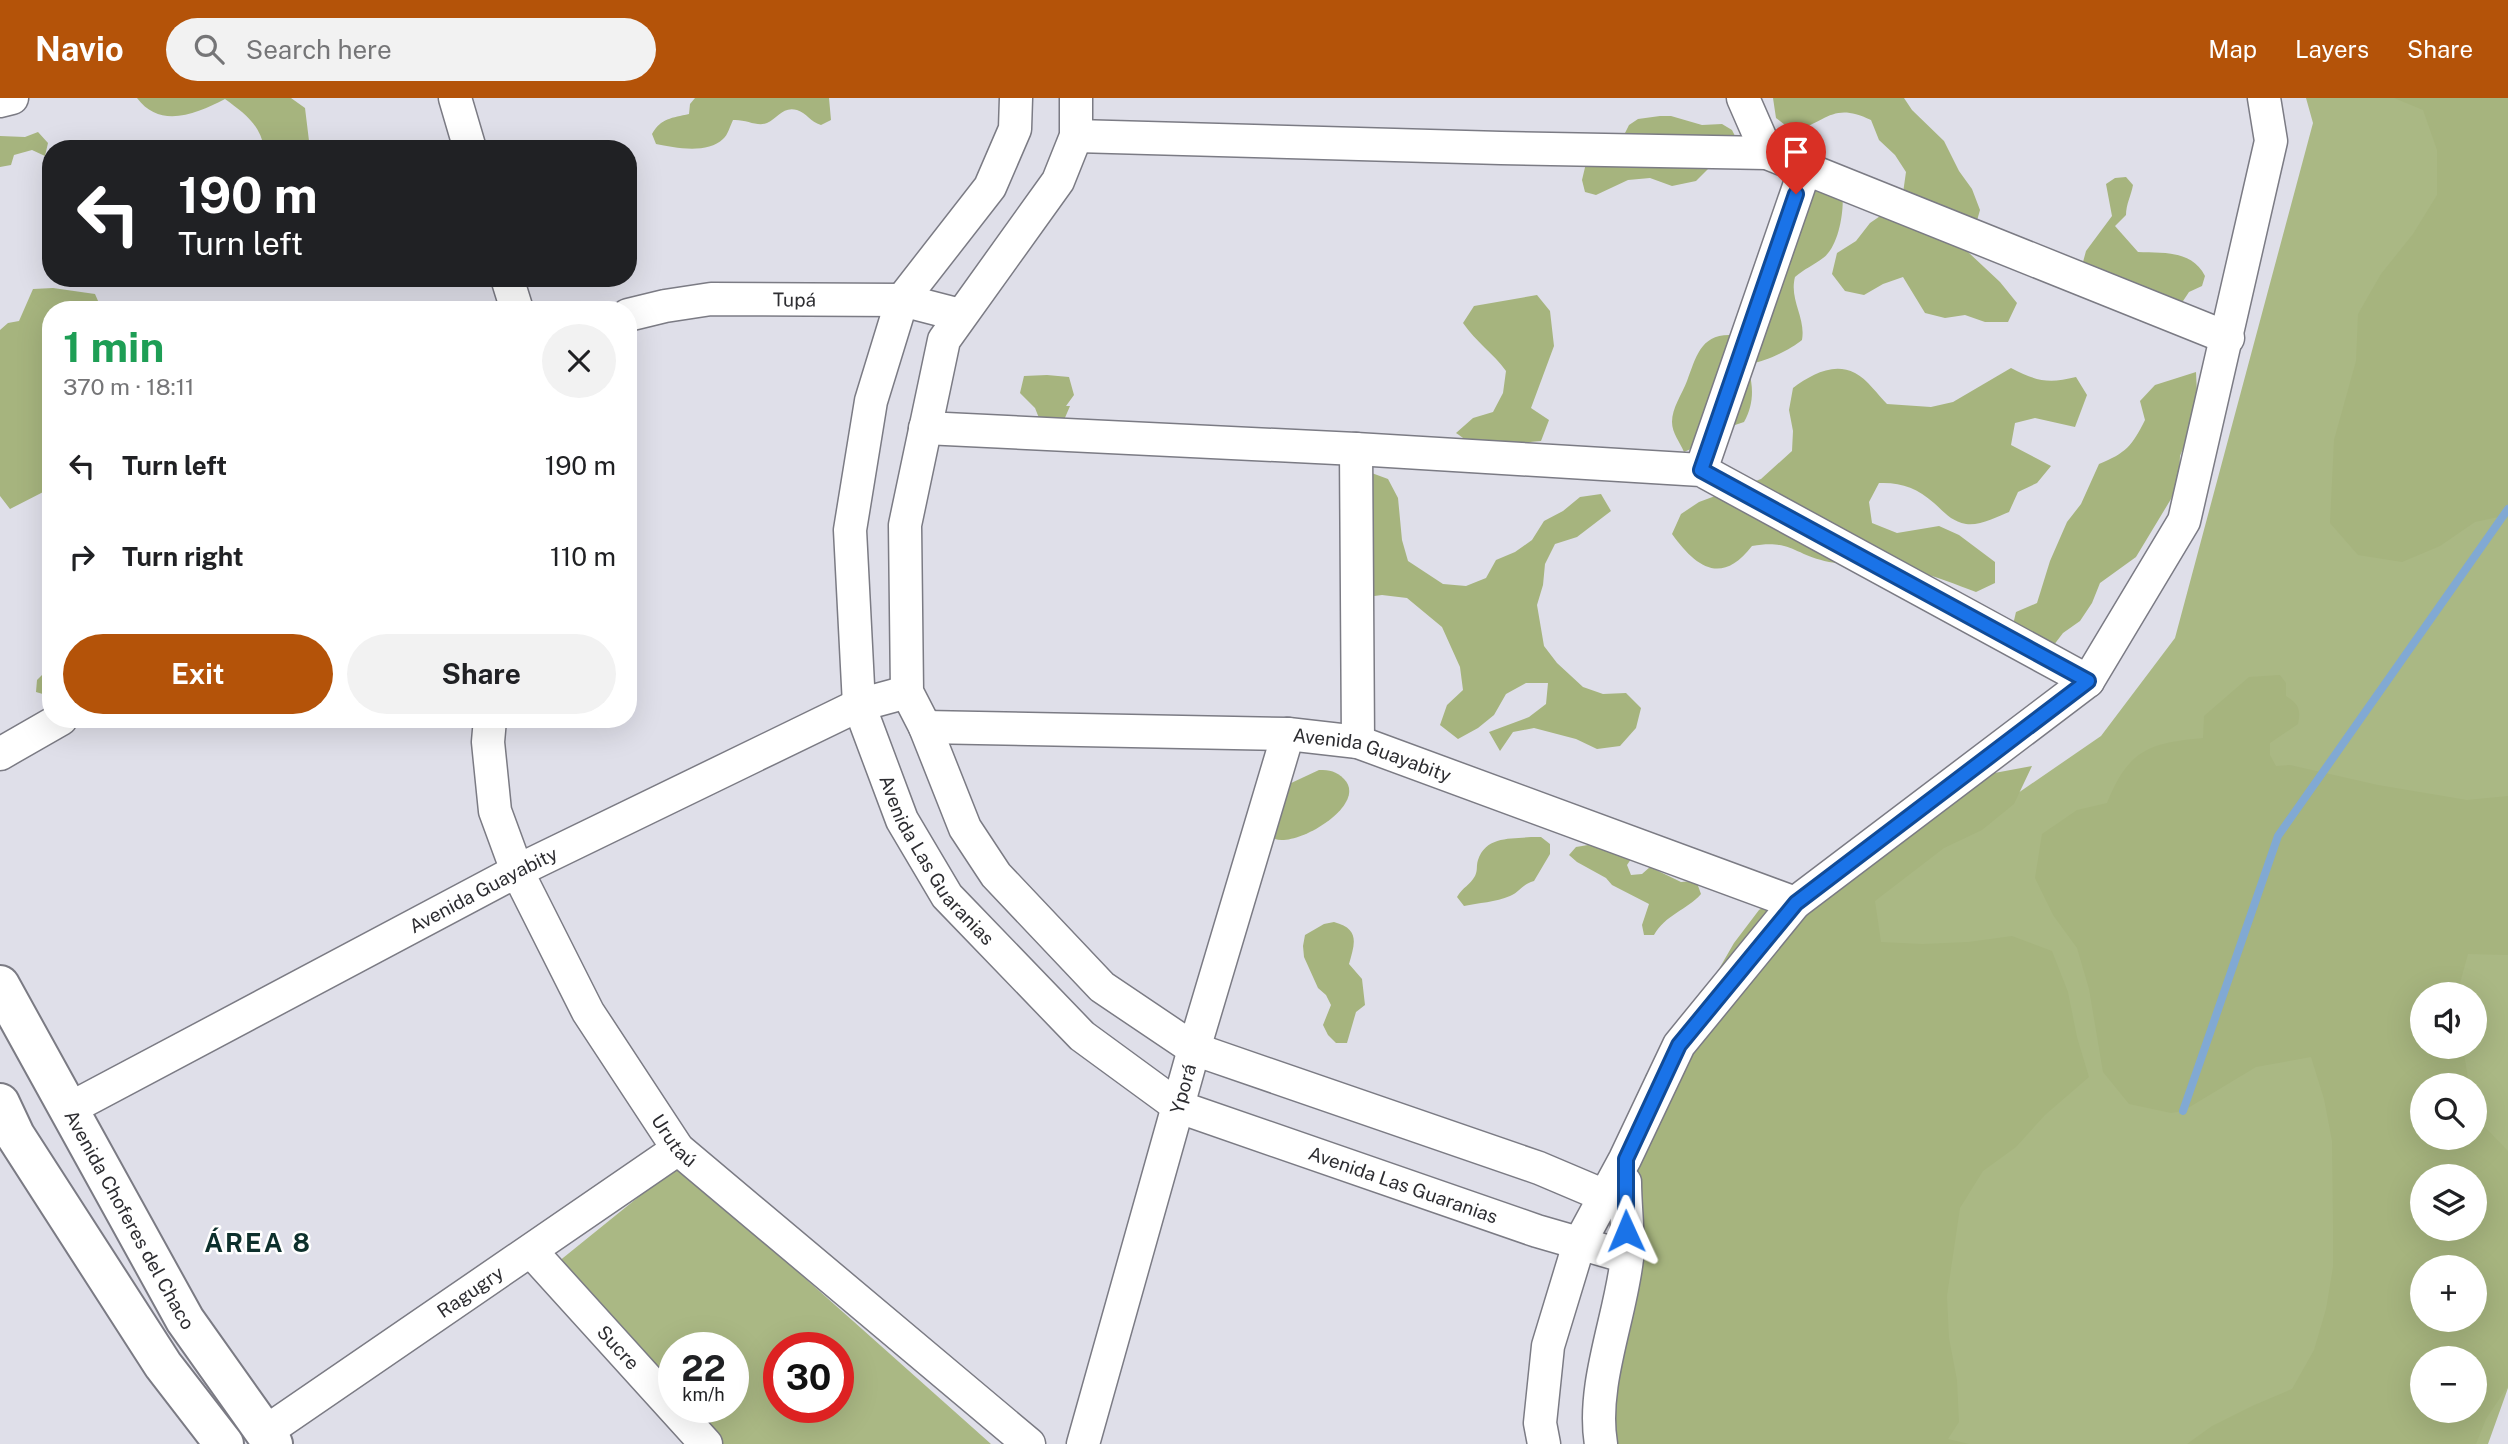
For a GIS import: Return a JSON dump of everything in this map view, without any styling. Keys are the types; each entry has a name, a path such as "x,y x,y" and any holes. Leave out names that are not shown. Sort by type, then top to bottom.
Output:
{"street":[{"path":"0,102 12,98"},
{"path":"455,98 467,140"},
{"name":"Avenida Las Guaranias","path":"1016,98 1015,129 990,187 902,300 871,401 850,530 859,705 902,820 947,896 1082,1036 1179,1107 1579,1244 1627,1257"},
{"name":"Avenida Las Guaranias","path":"1076,98 1076,136 1058,181 944,340 905,525 907,692 925,727 965,828 996,875 1102,988 1194,1049 1539,1168 1615,1201"},
{"path":"1743,98 1767,153"},
{"path":"1544,1444 1540,1423 1548,1346 1579,1244 1615,1201 1626,1159 1679,1045 1796,903 2088,681 2184,521 2271,141 2263,98"},
{"path":"1076,136 1515,149 1767,153 2228,338"},
{"path":"1701,470 1805,169"},
{"name":"Tupá","path":"637,313 711,299 902,300 960,315"},
{"path":"925,428 1356,449 1701,470 2088,681"},
{"path":"1356,449 1358,742"},
{"name":"Avenida Guayabity","path":"4,1120 67,1110 517,871 859,705 907,692"},
{"name":"Avenida Guayabity","path":"925,727 1289,734 1358,742 1796,903"},
{"path":"0,754 45,728"},
{"name":"Urutaú","path":"490,728 488,743 495,811 517,871 588,1012 678,1149 1029,1444"},
{"name":"Yporá","path":"1083,1444 1194,1049 1289,734"},
{"name":"Avenida Choferes del Chaco","path":"0,985 185,1320 268,1439"},
{"path":"4,1120 163,1365 224,1444"},
{"name":"Ragugry","path":"268,1439 678,1149"},
{"path":"1601,1444 1598,1426 1608,1348 1627,1257 1615,1201"},
{"name":"Sucre","path":"531,1251 706,1444"}],"green space":[{"path":"137,98 291,98 305,108 309,140 262,140 255,126 225,99 202,110 179,116 167,116 146,108"},
{"path":"695,98 829,98 831,120 821,125 800,111 792,109 763,124 733,120 725,137 709,147 691,149 656,144 652,134 655,129 668,120 689,114 690,104"},
{"path":"1773,98 1904,98 1912,110 1944,141 1959,171 1972,189 1980,210 1968,252 2000,282 2017,303 2008,322 1985,322 1965,315 1945,318 1925,313 1903,277 1864,295 1845,291 1832,274 1837,253 1856,241 1870,223 1889,210 1903,193 1906,172 1895,155 1879,140 1871,120 1858,115 1839,113 1794,132 1776,118"},
{"path":"2306,98 2508,98 2508,1388 2488,1444 1653,1444 1816,932 2101,736 2175,638 2313,123"},
{"path":"2394,98 2508,98 2508,515 2475,522 2440,546 2402,562 2358,555 2330,523 2334,440 2356,361 2358,314 2381,274 2413,234 2437,195 2437,150 2423,110"},
{"path":"1671,116 1702,125 1722,124 1732,130 1737,140 1696,181 1672,186 1650,178 1628,180 1596,195 1585,192 1582,180 1587,159 1624,135 1629,125 1638,119"},
{"path":"38,132 45,140 42,140 42,155 32,150 14,155 11,165 0,167 0,136 25,137"},
{"path":"2126,177 2133,185 2126,215 2115,226 2138,252 2185,257 2193,261 2205,276 2202,286 2189,292 2177,310 2088,272 2083,262 2086,251 2112,216 2106,184 2115,178"},
{"path":"1832,185 1842,191 1843,198 1837,236 1829,253 1795,277 1794,293 1802,324 1802,340 1778,354 1752,363 1749,372 1752,397 1744,422 1732,426 1709,406 1702,416 1693,448 1684,452 1673,430 1672,417 1697,356 1712,339 1731,335 1813,190"},
{"path":"53,288 95,294 98,301 42,301 42,493 10,509 0,496 0,330 8,323 19,321 33,289"},
{"path":"1537,295 1550,311 1554,346 1531,408 1549,420 1541,441 1492,446 1471,442 1456,433 1473,418 1493,412 1503,393 1506,371 1463,323 1474,306"},
{"path":"2011,368 2042,380 2076,377 2087,395 2075,427 2035,418 2015,423 2011,445 2051,466 2037,483 2018,492 2009,512 1983,522 1961,523 1915,490 1887,483 1879,483 1869,502 1872,523 1897,533 1939,526 1959,535 1995,562 1995,583 1976,592 1915,571 1829,562 1784,546 1765,544 1752,546 1730,566 1709,567 1690,555 1672,534 1681,514 1699,502 1761,479 1792,451 1793,431 1789,410 1793,388 1815,375 1830,369 1847,370 1864,379 1887,404 1931,407 1953,402"},
{"path":"2196,372 2197,394 2188,436 2180,456 2179,478 2171,499 2136,557 2100,583 2092,603 2080,621 2063,633 2050,650 2011,633 2016,612 2037,603 2050,561 2067,522 2081,504 2099,464 2122,452 2140,429 2145,420 2140,401 2155,385"},
{"path":"1024,376 1069,377 1074,395 1066,406 1070,406 1064,420 1039,418 1035,408 1020,393"},
{"path":"1369,472 1388,479 1398,498 1402,540 1408,561 1443,584 1466,586 1486,578 1496,560 1515,552 1532,540 1544,521 1563,511 1580,497 1601,494 1611,511 1577,537 1555,544 1545,564 1537,605 1544,646 1557,663 1583,687 1603,694 1626,693 1641,708 1636,728 1620,746 1597,749 1576,739 1534,728 1513,732 1500,751 1489,732 1529,717 1546,704 1548,683 1526,683 1506,694 1494,715 1458,739 1440,725 1447,705 1463,690 1460,667 1442,627 1407,598 1382,595 1358,598"},
{"path":"42,675 42,694 36,692 37,680"},
{"path":"2280,675 2286,683 2286,696 2294,702 2299,715 2298,724 2270,743 2270,755 2276,766 2290,765 2378,785 2467,800 2508,796 2508,955 2468,954 2460,982 2410,982 2410,1059 2465,1059 2467,1073 2410,1073 2410,1150 2487,1150 2487,1129 2508,1151 2508,1386 2487,1418 2487,1346 2410,1346 2410,1423 2484,1423 2476,1444 2187,1444 2212,1426 2292,1389 2314,1350 2326,1309 2333,1267 2332,1141 2324,1099 2311,1057 2256,1067 2183,1111 2171,1113 2129,1104 2103,1072 2089,989 2077,948 2053,915 2035,878 2042,834 2077,810 2107,803 2123,771 2132,760 2143,753 2168,743 2203,738 2204,716 2249,677"},
{"path":"2032,766 2014,804 1982,830 1944,848 1875,901 1881,942 1968,942 2012,936 2052,951 2068,992 2089,1077 2045,1115 2016,1147 1983,1171 1960,1208 1947,1296 1959,1422 1948,1439 1969,1444 1617,1444 1613,1411 1627,1257 1625,1159 1646,1074 1679,1045 1734,943 1759,910 1989,774"},
{"path":"1319,770 1333,772 1344,779 1349,789 1347,800 1328,821 1314,830 1286,840 1275,839 1267,833 1289,784"},
{"path":"1541,837 1550,844 1550,854 1534,881 1505,898 1464,906 1457,897 1475,876 1482,852 1500,840"},
{"path":"1588,845 1623,850 1633,856 1627,865 1631,875 1642,874 1650,867 1681,882 1697,883 1701,894 1664,922 1654,935 1644,935 1642,925 1649,904 1612,885 1606,878 1569,855 1576,847"},
{"path":"1334,922 1348,929 1354,938 1349,964 1362,979 1365,1005 1356,1012 1347,1043 1336,1043 1323,1025 1331,1005 1326,995 1318,988 1304,957 1305,935 1324,924"},
{"path":"678,1165 991,1444 722,1444 703,1423 749,1423 749,1332 658,1332 658,1372 558,1262"}],"waterway":[{"path":"2183,1111 2278,836 2508,509"}],"district":[{"name":"ÁREA 8","path":"258,1242"}],"route":[{"path":"1626,1231 1626,1159 1679,1045 1796,903 2088,681 1701,470 1796,194"}]}
